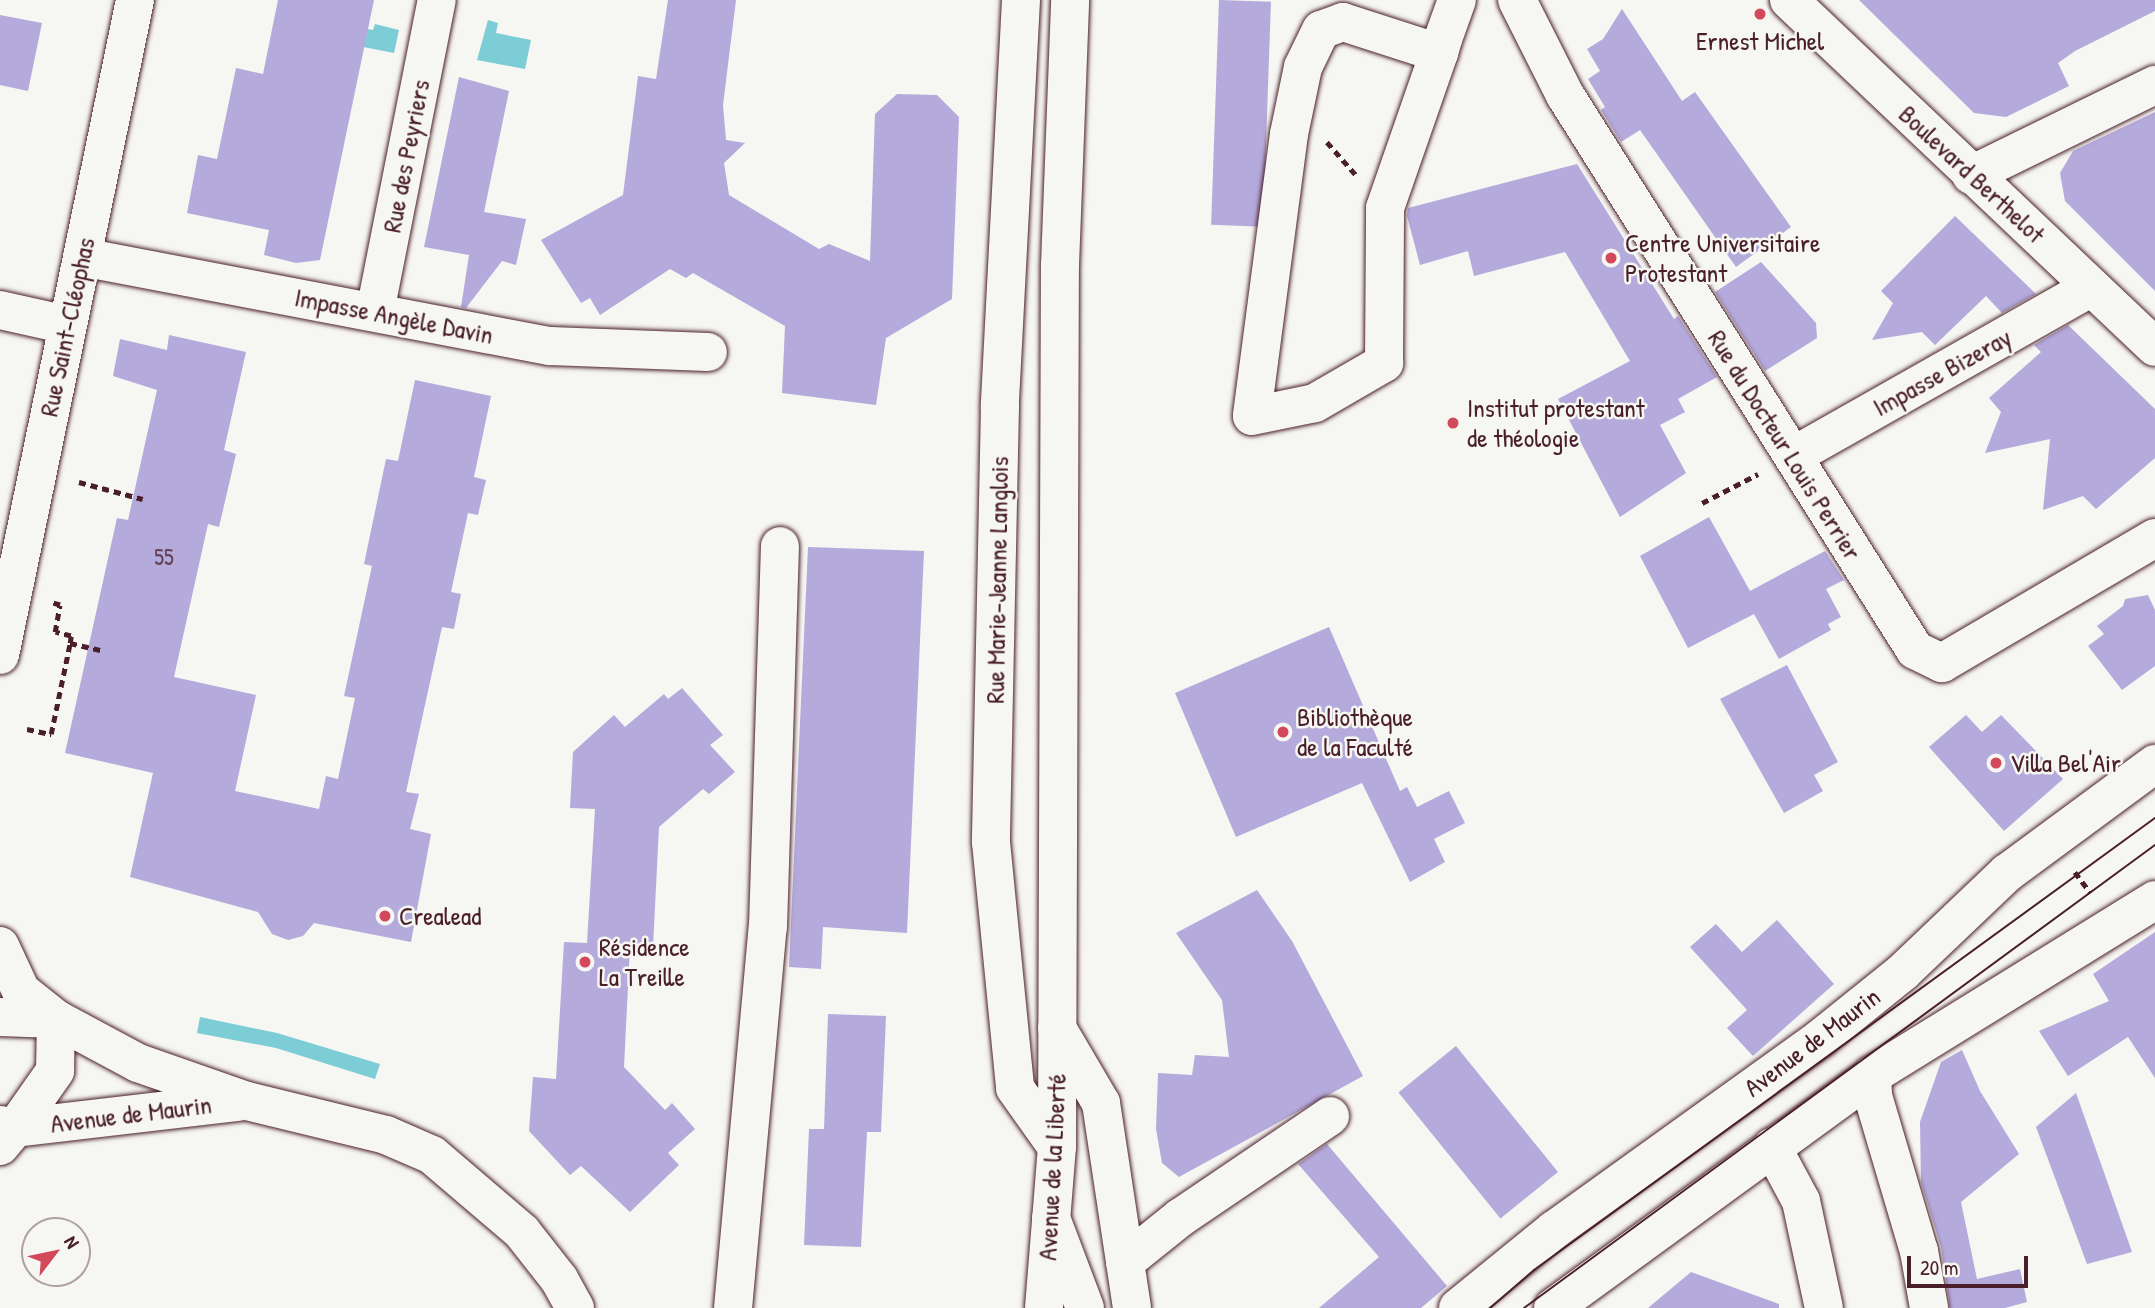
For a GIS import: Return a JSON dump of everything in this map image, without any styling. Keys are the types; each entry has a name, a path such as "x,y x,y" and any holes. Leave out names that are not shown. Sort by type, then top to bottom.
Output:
{"street":[{"name":"Rue Saint-Cléophas","path":"0,655 135,0"},
{"name":"Rue des Peyriers","path":"375,312 438,0"},
{"name":"Rue Marie-Jeanne Langlois","path":"1021,0 1000,406 991,842 1014,1088 1056,1147"},
{"name":"Avenue de la Liberté","path":"1044,1308 1056,1147 1060,265 1070,0"},
{"path":"1439,53 1325,15 1303,66 1289,134 1252,416 1315,403 1384,363 1385,208 1439,53 1457,0"},
{"name":"Rue du Docteur Louis Perrier","path":"1517,0 1565,95 1915,650 1942,663 2155,538"},
{"name":"Boulevard Berthelot","path":"1789,0 2155,347"},
{"path":"1971,175 2155,85"},
{"name":"Impasse Angèle Davin","path":"82,257 550,346 708,352"},
{"name":"Impasse Bizeray","path":"1793,456 2092,287"},
{"path":"0,310 67,326"},
{"path":"733,1308 768,927 780,546"},
{"name":"Avenue de Maurin","path":"1458,1308 1554,1230 1821,1038 1903,972 2007,873 2155,764"},
{"path":"1553,1308 1872,1075 2155,900"},
{"name":"Avenue de Maurin","path":"0,946 21,990 56,1019 138,1063 247,1101 324,1116 432,1155 522,1232 559,1279 575,1308"},
{"name":"Avenue de Maurin","path":"0,1017 56,1019"},
{"name":"Avenue de Maurin","path":"5,1133 55,1071 56,1019"},
{"path":"1056,1026 1101,1103 1132,1308"},
{"path":"1872,1075 1873,1096 1919,1251 1929,1308"},
{"name":"Avenue de Maurin","path":"5,1133 247,1101"},
{"path":"1125,1262 1181,1217 1330,1116"},
{"path":"1772,1147 1801,1200 1824,1308"},
{"path":"1051,1218 1084,1308"}],"path":[{"path":"1289,134 1327,142 1385,208"},
{"path":"1702,503 1793,456"},
{"path":"79,482 143,499"},
{"path":"27,729 51,734 70,642 71,635 55,632 60,605 53,603"},
{"path":"70,642 100,650"}],"water":[{"path":"488,20 498,23 496,33 531,40 525,69 477,60"},
{"path":"375,24 399,30 394,53 353,45 357,27 373,30"},
{"path":"200,1017 277,1033 380,1064 375,1079 276,1048 197,1033"}],"building":[{"path":"278,0 374,0 320,260 296,263 264,255 269,230 187,213 198,155 217,159 236,68 263,74"},
{"path":"668,0 736,0 723,105 726,140 745,143 724,163 729,195 819,249 829,244 870,261 875,114 897,94 937,95 959,117 952,299 886,338 876,405 782,393 785,326 693,273 686,278 670,269 600,315 590,298 581,303 541,240 623,195 638,76 656,79"},
{"path":"1219,0 1271,2 1263,227 1211,225"},
{"path":"1859,0 2155,0 2155,11 2075,51 2058,63 2069,86 2006,117 1974,113"},
{"path":"1622,9 1682,101 1695,92 1791,227 1736,267 1640,130 1621,142 1601,110 1605,107 1588,79 1600,71 1587,49 1603,39"},
{"path":"0,15 42,23 28,91 0,85"},
{"path":"459,77 509,91 484,212 526,219 516,265 502,261 466,308 461,307 469,255 424,247"},
{"path":"2155,112 2155,291 2065,201 2060,173 2073,151"},
{"path":"1577,164 1674,319 1678,316 1717,377 1678,399 1685,412 1660,425 1686,473 1620,517 1558,399 1630,361 1565,252 1474,276 1468,251 1420,265 1407,216 1408,208"},
{"path":"1955,216 2036,294 2002,313 1986,296 1935,345 1922,332 1872,340 1893,303 1881,291"},
{"path":"1761,262 1816,323 1817,338 1765,371 1715,292"},
{"path":"2068,325 2155,409 2155,458 2096,509 2083,496 2043,510 2050,439 1985,453 2001,412 1989,398 2041,352 2034,345"},
{"path":"169,335 246,352 224,450 236,454 219,527 208,524 174,677 256,695 235,791 319,809 326,776 338,779 355,698 344,696 372,566 364,564 386,459 398,461 415,380 491,396 474,477 486,480 478,515 468,513 451,592 461,594 454,629 442,627 406,792 419,794 410,829 431,834 411,942 314,923 303,936 288,940 272,934 258,912 130,877 153,773 65,753 117,518 128,520 157,390 113,376 120,339 167,350"},
{"path":"1709,517 1750,591 1825,551 1844,580 1826,589 1841,617 1828,624 1831,630 1779,659 1754,614 1688,648 1640,556"},
{"path":"808,547 924,551 907,933 823,927 821,969 789,967"},
{"path":"2148,595 2155,610 2155,666 2122,690 2088,646 2104,634 2097,626 2123,606 2125,599"},
{"name":"Bibliothèque de la Faculté","path":"1329,627 1400,791 1407,787 1417,807 1449,791 1465,823 1434,839 1445,862 1410,882 1362,783 1236,837 1175,693"},
{"path":"1787,665 1838,762 1814,775 1823,791 1784,813 1720,699"},
{"name":"Résidence La Treille","path":"682,688 723,735 710,745 735,772 709,794 703,789 659,827 653,947 630,946 624,1067 665,1110 672,1103 695,1129 668,1153 679,1165 630,1212 581,1166 570,1175 529,1131 533,1077 556,1079 564,942 587,943 595,809 570,808 573,752 614,715 625,727 664,694 668,699"},
{"name":"Villa Bel'Air","path":"1966,715 1982,732 2001,715 2063,779 2004,831 1929,747"},
{"path":"1257,890 1292,941 1363,1076 1179,1177 1162,1163 1156,1129 1158,1073 1192,1075 1195,1055 1229,1057 1222,1000 1176,933"},
{"path":"1777,920 1834,984 1753,1056 1727,1028 1747,1010 1690,947 1716,924 1742,952"},
{"path":"2155,932 2155,1078 2128,1037 2068,1076 2039,1031 2109,1001 2093,974"},
{"path":"828,1014 886,1016 881,1132 867,1132 861,1247 804,1245 809,1129 824,1129"},
{"path":"1456,1046 1558,1172 1500,1218 1398,1093"},
{"path":"1962,1050 1980,1091 2019,1154 1961,1202 1977,1279 2020,1269 2027,1302 2005,1308 1950,1308 1941,1247 1921,1182 1920,1122 1941,1062"},
{"path":"2076,1093 2132,1252 2087,1264 2036,1127"},
{"path":"1327,1144 1447,1286 1421,1308 1319,1308 1379,1257 1298,1164"},
{"path":"1691,1272 1779,1304 1779,1308 1648,1308"}],"tram line":[{"path":"1490,1308 1534,1270 2155,818"},
{"path":"1524,1308 2155,845"}],"place":[{"name":"Ernest Michel","path":"1760,14"},
{"name":"Centre Universitaire Protestant","path":"1611,258"},
{"name":"Institut protestant de théologie","path":"1453,423"},
{"name":"Bibliothèque de la Faculté","path":"1283,732"},
{"name":"Villa Bel'Air","path":"1996,763"},
{"name":"Crealead","path":"385,916"},
{"name":"Résidence La Treille","path":"585,962"}]}
